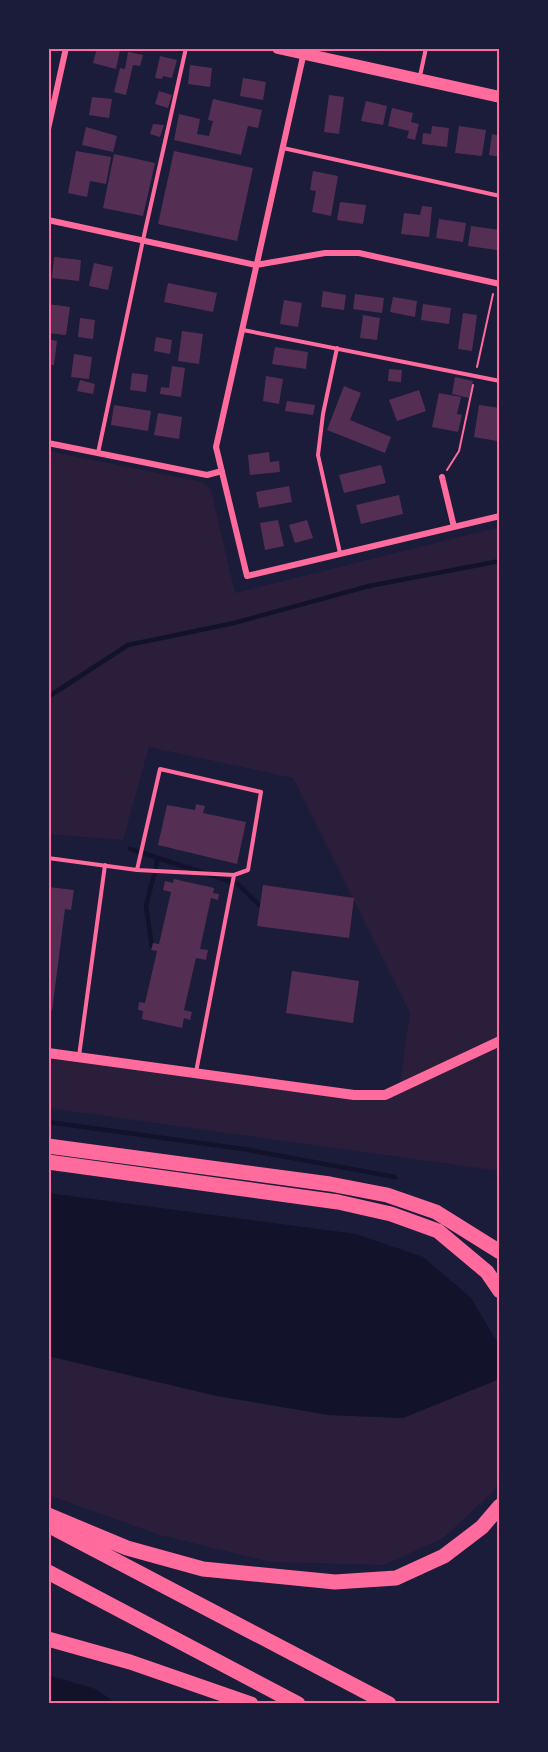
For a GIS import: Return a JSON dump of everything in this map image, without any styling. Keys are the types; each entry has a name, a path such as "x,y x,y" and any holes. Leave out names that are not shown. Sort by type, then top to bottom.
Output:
{"highway":[{"path":"48,1146 330,1184 387,1196 436,1212 500,1252"},
{"path":"48,1162 338,1202 391,1214 438,1231 486,1272 500,1291"},
{"path":"48,1515 127,1548 203,1569 335,1582 396,1578 416,1569 444,1556 482,1527 500,1506"},
{"path":"48,1525 389,1704"},
{"path":"48,1572 298,1704"},
{"path":"48,1639 130,1662 250,1704"}],"main road":[{"path":"278,48 304,51 500,97"}],"street":[{"path":"48,129 66,48"},
{"path":"304,51 216,447 247,576 500,516"},
{"path":"48,220 256,265 325,253 359,254 500,284"},
{"path":"48,443 207,474 222,471"},
{"path":"442,477 454,527"},
{"path":"48,1053 354,1095 385,1095 500,1041"}],"lane":[{"path":"98,454 186,48"},
{"path":"419,79 426,48"},
{"path":"283,148 500,196"},
{"path":"242,330 500,381"},
{"path":"337,348 323,414 318,455 340,554"},
{"path":"48,858 136,870 234,875 248,870 261,792 160,769 136,870"},
{"path":"79,1057 105,866"},
{"path":"196,1073 234,875"}],"shaded area":[{"path":"48,451 203,482 211,490 235,593 500,527 500,1171 48,1108 48,1053 354,1095 399,1089 410,1013 293,778 149,747 123,840 48,834"},
{"path":"48,1193 356,1234 423,1257 471,1298 500,1347 497,1380 403,1418 329,1415 217,1396 48,1356"},
{"path":"48,1356 217,1396 329,1415 402,1418 497,1380 500,1363 500,1476 494,1491 443,1538 384,1565 270,1562 160,1535 48,1495"},
{"path":"48,1675 95,1689 118,1704 48,1704"}],"building":[{"path":"97,48 120,50 116,69 93,63"},
{"path":"128,52 143,55 140,66 133,65 126,95 114,92 120,68 125,69"},
{"path":"160,56 177,60 172,78 163,76 162,79 155,78"},
{"path":"190,65 212,68 210,87 188,84"},
{"path":"243,78 266,82 263,100 240,96"},
{"path":"159,91 172,95 168,108 155,104"},
{"path":"329,95 344,97 339,134 324,132"},
{"path":"92,97 112,99 109,118 89,115"},
{"path":"213,99 262,110 258,128 248,126 241,155 174,140 179,114 200,119 197,134 209,136 213,121 208,120"},
{"path":"366,101 387,106 383,125 361,121"},
{"path":"392,108 413,113 411,122 419,124 415,140 407,138 409,131 388,126"},
{"path":"153,124 164,125 160,137 150,134"},
{"path":"432,126 449,128 447,147 422,144 423,133 431,134"},
{"path":"459,126 486,130 482,156 455,153"},
{"path":"86,127 117,136 113,152 82,145"},
{"path":"492,134 500,136 500,157 489,155"},
{"path":"76,151 111,157 106,184 90,181 87,197 68,193"},
{"path":"174,151 253,168 237,241 158,224"},
{"path":"114,154 155,163 143,216 103,208"},
{"path":"313,171 338,176 331,216 312,212 316,191 310,190"},
{"path":"340,202 366,205 363,224 337,220"},
{"path":"422,206 432,207 429,237 401,234 404,213 420,215"},
{"path":"439,219 466,223 463,242 436,238"},
{"path":"471,226 500,230 497,250 468,246"},
{"path":"54,257 81,260 79,281 52,278"},
{"path":"94,263 113,267 108,290 89,286"},
{"path":"168,283 217,293 213,312 164,302"},
{"path":"323,291 346,295 344,310 321,307"},
{"path":"355,294 384,298 382,313 353,309"},
{"path":"393,297 417,301 415,317 390,312"},
{"path":"284,300 302,303 298,327 280,324"},
{"path":"48,304 70,307 66,335 48,333"},
{"path":"423,304 451,308 449,324 421,320"},
{"path":"463,313 477,315 472,351 458,349"},
{"path":"363,315 380,318 377,340 360,338"},
{"path":"80,318 95,320 93,339 78,337"},
{"path":"182,331 203,334 199,364 178,361"},
{"path":"156,337 172,340 170,354 154,351"},
{"path":"48,339 57,341 54,365 48,365"},
{"path":"275,347 308,352 306,369 272,364"},
{"path":"74,354 92,357 89,379 71,377"},
{"path":"172,366 185,368 181,397 160,394 161,387 169,388"},
{"path":"389,369 402,370 401,382 388,381"},
{"path":"132,373 148,375 146,392 130,390"},
{"path":"266,376 283,379 279,404 263,401"},
{"path":"455,377 473,381 469,398 452,394"},
{"path":"80,380 95,384 93,394 77,391"},
{"path":"344,386 361,393 350,420 391,437 385,453 327,430"},
{"path":"419,390 426,411 397,421 389,400"},
{"path":"439,393 461,397 457,414 462,415 458,432 432,427"},
{"path":"287,401 315,405 313,415 285,411"},
{"path":"114,405 151,411 148,431 111,425"},
{"path":"479,405 500,408 497,441 474,437"},
{"path":"158,413 182,417 179,439 154,435"},
{"path":"269,452 270,462 279,461 280,472 250,475 248,455"},
{"path":"381,465 386,483 344,493 339,475"},
{"path":"289,486 292,502 259,508 256,492"},
{"path":"399,495 403,514 361,524 356,505"},
{"path":"278,520 284,546 265,550 260,523"},
{"path":"307,520 313,538 295,543 289,525"},
{"path":"196,804 205,806 203,813 246,822 237,864 158,845 167,805 195,810"},
{"path":"174,879 214,888 213,893 219,894 218,900 211,898 200,949 208,950 206,960 196,958 184,1010 192,1012 190,1020 184,1018 182,1028 142,1019 143,1011 138,1010 139,1002 145,1003 157,951 151,950 153,943 159,944 171,892 163,890 165,881 173,883"},
{"path":"263,885 354,898 349,938 257,926"},
{"path":"48,887 74,890 71,910 65,909 52,1011 48,1011"},
{"path":"292,971 359,981 353,1023 286,1013"}],"waterway":[{"path":"48,697 128,645 234,623 369,586 500,561"},
{"path":"130,849 238,884 260,906"},
{"path":"152,947 146,906 158,858"},
{"path":"48,1122 243,1149 395,1177"}]}
